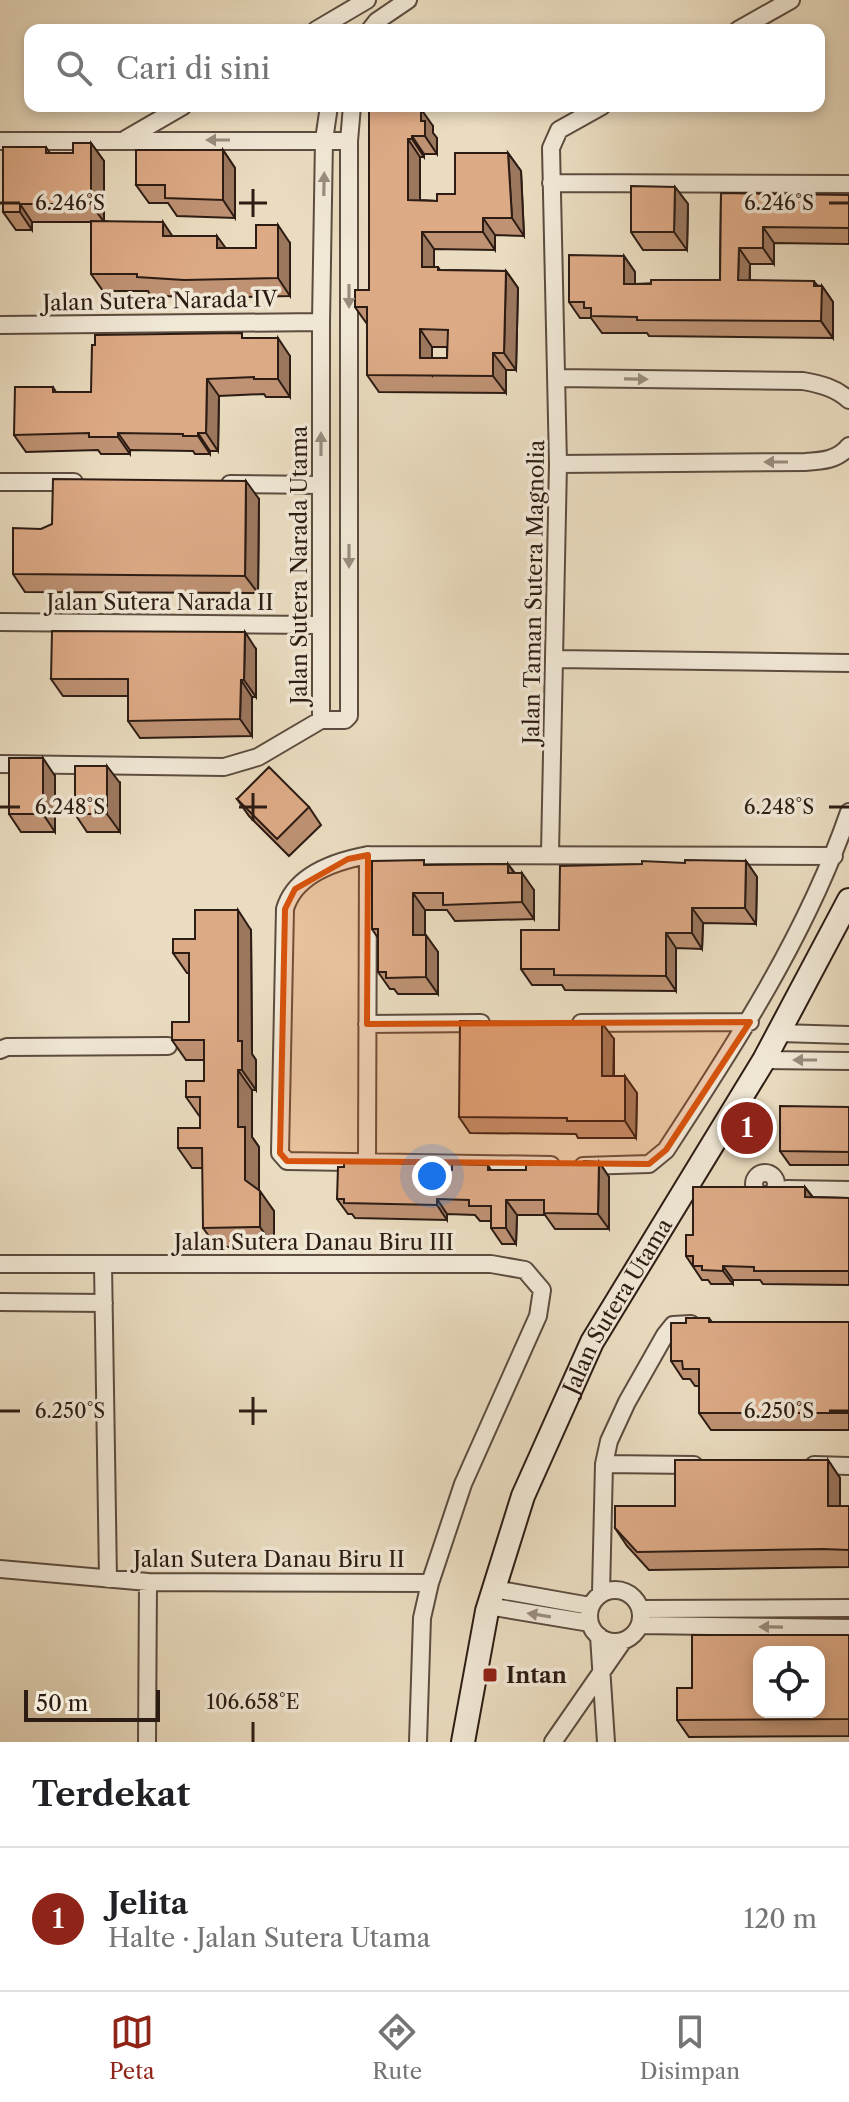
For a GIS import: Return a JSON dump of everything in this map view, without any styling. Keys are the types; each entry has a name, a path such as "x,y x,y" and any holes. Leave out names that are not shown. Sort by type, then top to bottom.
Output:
{"street":[{"path":"341,23 367,0"},
{"path":"375,24 408,0"},
{"path":"749,24 791,0"},
{"path":"124,139 172,112"},
{"name":"Jalan Sutera Narada Utama","path":"328,112 324,140 321,322 321,720 345,720 349,716 351,112"},
{"name":"Jalan Taman Sutera Magnolia","path":"550,853 558,464 551,148 559,130 591,112"},
{"path":"0,141 349,141"},
{"path":"551,183 849,184"},
{"name":"Jalan Sutera Narada IV","path":"0,325 321,322"},
{"path":"558,378 803,381 823,385 849,400"},
{"path":"558,464 805,462 827,460 849,446"},
{"path":"0,482 92,483"},
{"path":"214,484 321,485"},
{"name":"Jalan Sutera Narada II","path":"0,622 320,625"},
{"path":"556,659 849,663"},
{"path":"0,764 224,767 258,757 321,720"},
{"path":"834,856 368,855 333,863 295,889 288,897 285,909 280,1153 287,1161 649,1164 666,1150 750,1022 834,856 849,812"},
{"path":"367,1163 368,855"},
{"name":"Jalan Sutera Utama","path":"463,1742 491,1598 523,1496 592,1342 764,1060 849,900"},
{"path":"558,1023 750,1022"},
{"path":"367,1024 494,1023"},
{"path":"779,1033 849,1035"},
{"path":"0,1050 7,1047 168,1046"},
{"path":"764,1060 849,1061"},
{"path":"775,1189 849,1190"},
{"name":"Jalan Sutera Danau Biru III","path":"0,1264 491,1264 525,1270 542,1290 538,1316 463,1484 430,1583"},
{"path":"103,1264 108,1579"},
{"path":"0,1302 104,1303"},
{"path":"606,1742 599,1610 604,1464 616,1422 665,1335 678,1324 709,1324"},
{"path":"604,1464 711,1465"},
{"path":"803,1465 849,1466"},
{"name":"Jalan Sutera Danau Biru II","path":"0,1569 148,1582 430,1583"},
{"path":"147,1742 148,1582"},
{"path":"418,1742 422,1618 430,1583"},
{"path":"491,1598 599,1610 632,1595 641,1617 630,1638 606,1641 599,1610"},
{"path":"641,1617 849,1608"},
{"path":"641,1617 849,1628"},
{"path":"553,1742 623,1641"}],"highlighted area":[{"path":"368,855 367,1024 750,1022 666,1150 649,1164 287,1161 280,1153 285,909 295,889 348,859"}],"building":[{"path":"369,112 421,112 421,121 425,121 425,136 408,139 408,200 437,201 437,194 455,194 455,153 508,153 512,218 483,218 483,232 422,232 422,267 506,271 504,353 493,353 493,376 367,375 367,307 355,307 355,290 369,290","holes":["420,329 448,330 447,358 420,358"]},
{"path":"73,143 91,143 91,204 20,204 20,212 3,212 3,147 46,147 46,153 73,153"},
{"path":"136,150 223,150 223,200 165,198 165,185 136,185"},
{"path":"631,186 675,187 674,232 631,232"},
{"path":"721,193 849,195 849,228 763,227 763,248 739,248 738,280 814,281 814,286 822,286 821,321 637,320 637,317 591,316 591,308 584,308 584,302 569,302 569,255 624,256 624,284 651,284 651,280 720,280"},
{"path":"91,221 163,222 163,236 217,236 217,248 256,248 256,225 278,225 278,278 184,280 137,277 137,274 91,274"},
{"path":"242,333 242,338 278,338 278,379 207,379 206,433 183,436 118,433 118,437 89,437 89,433 14,435 15,387 53,387 53,392 91,392 95,335"},
{"path":"53,479 246,481 245,576 13,574 13,528 41,529 52,524"},
{"path":"52,631 245,632 240,719 128,721 128,679 51,679"},
{"path":"9,758 43,758 43,814 9,814"},
{"path":"75,766 107,766 107,814 75,814"},
{"path":"269,767 309,807 277,839 237,799"},
{"path":"424,860 424,865 508,864 508,873 522,873 522,902 443,905 443,893 413,893 413,935 426,935 426,977 386,978 386,972 378,972 378,929 372,929 372,861"},
{"path":"685,860 746,861 745,908 692,908 692,933 666,933 666,976 554,975 554,969 521,969 521,930 559,930 560,866 642,864 642,861 685,863"},
{"path":"195,910 238,910 238,1041 242,1041 242,1070 238,1070 238,1127 245,1127 245,1180 260,1191 260,1227 203,1228 202,1148 178,1148 178,1128 200,1128 200,1097 186,1097 186,1081 204,1081 204,1040 172,1040 172,1022 189,1022 189,953 173,953 173,939 195,939"},
{"path":"460,1021 602,1023 602,1076 625,1076 625,1121 459,1117"},
{"path":"780,1106 849,1107 849,1152 780,1151"},
{"path":"401,1161 401,1164 418,1164 418,1170 452,1170 452,1164 488,1165 488,1170 526,1170 526,1165 599,1162 598,1214 544,1213 544,1200 506,1200 506,1228 491,1228 491,1206 469,1206 469,1200 437,1199 437,1205 344,1203 344,1199 337,1199 338,1167 344,1167 344,1163"},
{"path":"693,1187 805,1187 805,1197 849,1198 849,1271 754,1271 754,1267 723,1266 723,1271 702,1270 702,1266 693,1266 693,1256 686,1256 686,1235 693,1235"},
{"path":"686,1318 709,1318 709,1322 849,1322 849,1413 699,1413 699,1369 683,1369 682,1361 671,1361 671,1323 686,1323"},
{"path":"675,1460 828,1460 828,1506 849,1506 849,1550 637,1552 615,1528 615,1506 675,1506"},
{"path":"692,1635 849,1635 849,1719 677,1720 677,1688 692,1688"}],"place":[{"name":"Jelita","path":"747,1128"},
{"name":"Intan","path":"490,1675"}]}
